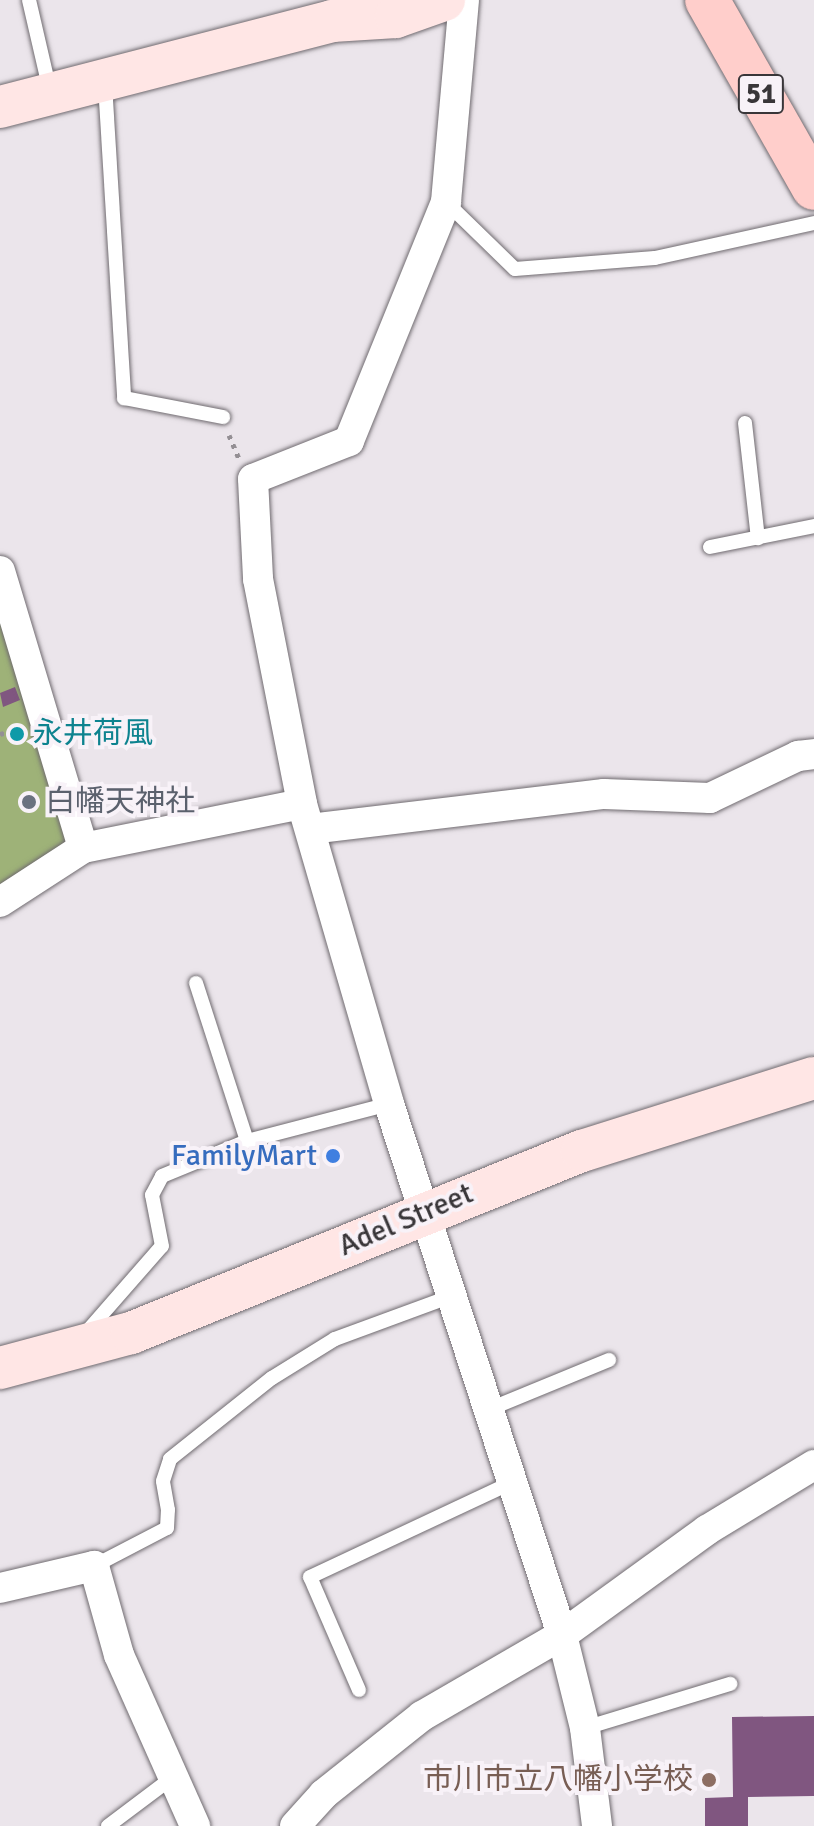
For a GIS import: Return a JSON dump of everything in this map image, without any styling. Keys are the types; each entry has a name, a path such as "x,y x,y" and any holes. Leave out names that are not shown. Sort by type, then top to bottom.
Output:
{"main road":[{"name":"51","path":"707,0 814,188"}],"street":[{"path":"0,107 105,81 324,11 396,17 444,0"},
{"path":"464,0 446,202 349,441 253,479 258,579 306,816 389,1104 449,1297 562,1635 585,1728 597,1826"},
{"path":"0,571 8,622 83,848"},
{"path":"0,902 83,848 306,816 604,794 710,798 798,756 814,754"},
{"name":"Adel Street","path":"0,1368 131,1333 582,1151 814,1078"},
{"path":"295,1826 324,1794 422,1716 562,1635 707,1530 814,1465"},
{"path":"0,1588 94,1566 119,1655 195,1826"}],"lane":[{"path":"29,0 50,95"},
{"path":"105,81 124,398 223,417"},
{"path":"446,202 515,269 655,258 814,223"},
{"path":"745,423 758,538"},
{"path":"710,547 814,526"},
{"path":"196,983 247,1141"},
{"path":"73,1347 162,1246 152,1195 162,1176 247,1141 389,1104"},
{"path":"94,1566 167,1528 168,1510 163,1481 170,1459 272,1378 335,1339 449,1297"},
{"path":"487,1411 609,1360"},
{"path":"359,1690 310,1577 511,1483"},
{"path":"585,1728 730,1684"},
{"path":"108,1826 172,1778"}],"path":[{"path":"223,417 233,451 253,479"},
{"path":"0,734 12,731"}],"green space":[{"name":"白幡天神社","path":"16,620 83,848 0,902 0,624"}],"building":[{"path":"15,687 20,700 3,707 0,693"},
{"path":"814,1716 814,1796 748,1797 748,1826 705,1826 705,1798 733,1797 732,1717"}],"place":[{"name":"永井荷風","path":"17,734"},
{"name":"白幡天神社","path":"29,802"},
{"name":"FamilyMart","path":"333,1156"},
{"name":"市川市立八幡小学校","path":"709,1780"}]}
